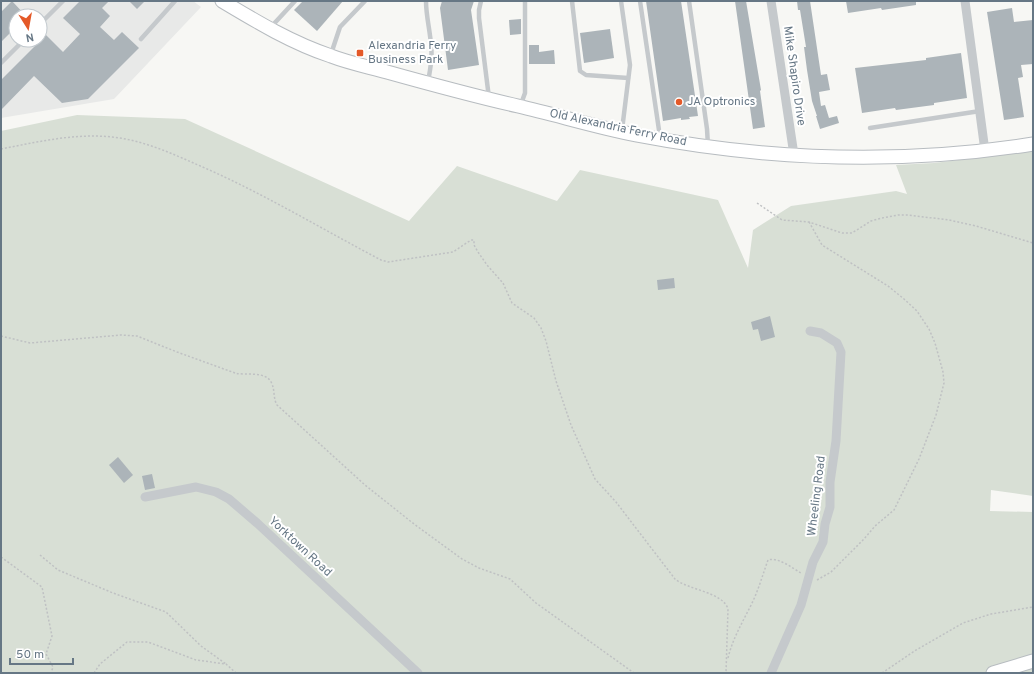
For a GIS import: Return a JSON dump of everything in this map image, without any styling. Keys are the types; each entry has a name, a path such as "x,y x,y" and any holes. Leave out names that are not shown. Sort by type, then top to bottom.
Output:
{"main road":[{"name":"Old Alexandria Ferry Road","path":"222,1 269,29 330,56 428,84 622,132 660,139 708,147 794,155 892,156 985,151 1033,144"},
{"path":"993,673 1033,661"}],"street":[{"name":"Mike Shapiro Drive","path":"771,1 794,155"},
{"path":"965,1 985,151"},
{"name":"Wheeling Road","path":"771,673 801,605 813,562 823,542 825,524 830,508 830,482 836,441 841,352 837,343 821,333 810,331"},
{"name":"Yorktown Road","path":"145,498 196,487 216,492 229,499 257,523 418,673"}],"lane":[{"path":"48,16 64,1"},
{"path":"141,39 175,1"},
{"path":"269,29 295,1"},
{"path":"330,56 340,27 365,1"},
{"path":"426,1 432,54 428,84"},
{"path":"481,1 479,18 489,99"},
{"path":"520,106 525,93 525,1"},
{"path":"572,1 580,71 586,75 628,78"},
{"path":"621,1 630,65 622,132"},
{"path":"640,1 660,139"},
{"path":"689,1 707,129 708,147"},
{"path":"1,63 16,48"},
{"path":"870,128 980,112"}],"path":[{"path":"1,149 55,139 87,136 113,137 146,144 220,174 381,260 388,262 453,252 471,240 474,240 474,245 478,252 503,283 512,303 534,318 541,328 546,341 556,381 571,425 595,478 616,502 675,579 686,586 722,600 727,605 726,673"},
{"path":"757,204 782,220 809,222 847,234 871,221 890,216 908,215 939,218 976,226 1033,242"},
{"path":"727,662 738,629 753,599 768,560 773,559 780,561 808,577 818,580 831,572 875,526 894,510 919,459 936,415 944,383 943,372 935,343 929,329 917,311 888,286 822,245 809,222"},
{"path":"1,336 30,343 114,335 137,336 235,373 242,375 256,374 266,377 272,384 276,405 380,497 462,559 479,568 510,579 536,603 634,673"},
{"path":"40,555 58,570 166,612 200,646 226,664 236,673"},
{"path":"1,557 42,587 52,636 46,654 52,668 51,673"},
{"path":"882,673 916,650 963,624 991,614 1033,607"},
{"path":"94,673 100,664 127,642 148,642 196,660 226,664"}],"shaded area":[{"path":"1,1 193,1 201,7 114,99 1,118"},
{"path":"77,115 185,119 409,221 457,166 557,201 580,170 718,200 748,268 753,230 791,206 896,191 907,194 896,165 934,163 1033,151 1033,496 991,490 990,511 1033,512 1033,673 1,673 1,131"}],"building":[{"path":"12,1 19,8 8,8 8,35 1,42 1,12"},
{"path":"80,1 109,1 102,8 110,16 100,27 114,40 122,32 139,48 88,99 62,103 34,76 1,110 1,80 33,48 48,48 48,37 63,52 80,34 63,18"},
{"path":"129,1 145,1 137,9"},
{"path":"303,1 343,1 317,31 294,10"},
{"path":"442,1 474,1 471,10 479,65 448,70 440,8"},
{"path":"646,1 681,1 698,116 689,117 690,119 681,120 681,118 663,121"},
{"path":"735,1 746,1 761,90 765,127 753,129"},
{"path":"797,1 810,1 821,75 827,74 830,90 819,92 821,106 825,105 829,118 837,116 839,123 820,129 812,101 804,47 806,47 800,10 798,10"},
{"path":"846,1 916,1 916,5 848,13"},
{"path":"1012,8 1014,22 1033,20 1033,64 1021,65 1023,77 1018,78 1024,117 1004,120 987,12"},
{"path":"521,19 521,34 510,35 509,20"},
{"path":"610,29 614,58 584,63 580,33"},
{"path":"529,45 539,45 539,52 554,50 555,64 529,64"},
{"path":"961,53 967,98 934,103 934,105 896,110 895,108 862,113 855,68 926,60 926,58"},
{"path":"674,278 675,288 658,290 657,280"},
{"path":"770,316 775,337 761,341 758,329 753,330 751,322"},
{"path":"118,457 133,475 124,483 109,465"},
{"path":"152,474 155,488 145,490 142,476"}],"place":[{"name":"Alexandria Ferry Business Park","path":"360,53"},
{"name":"JA Optronics","path":"679,102"}]}
